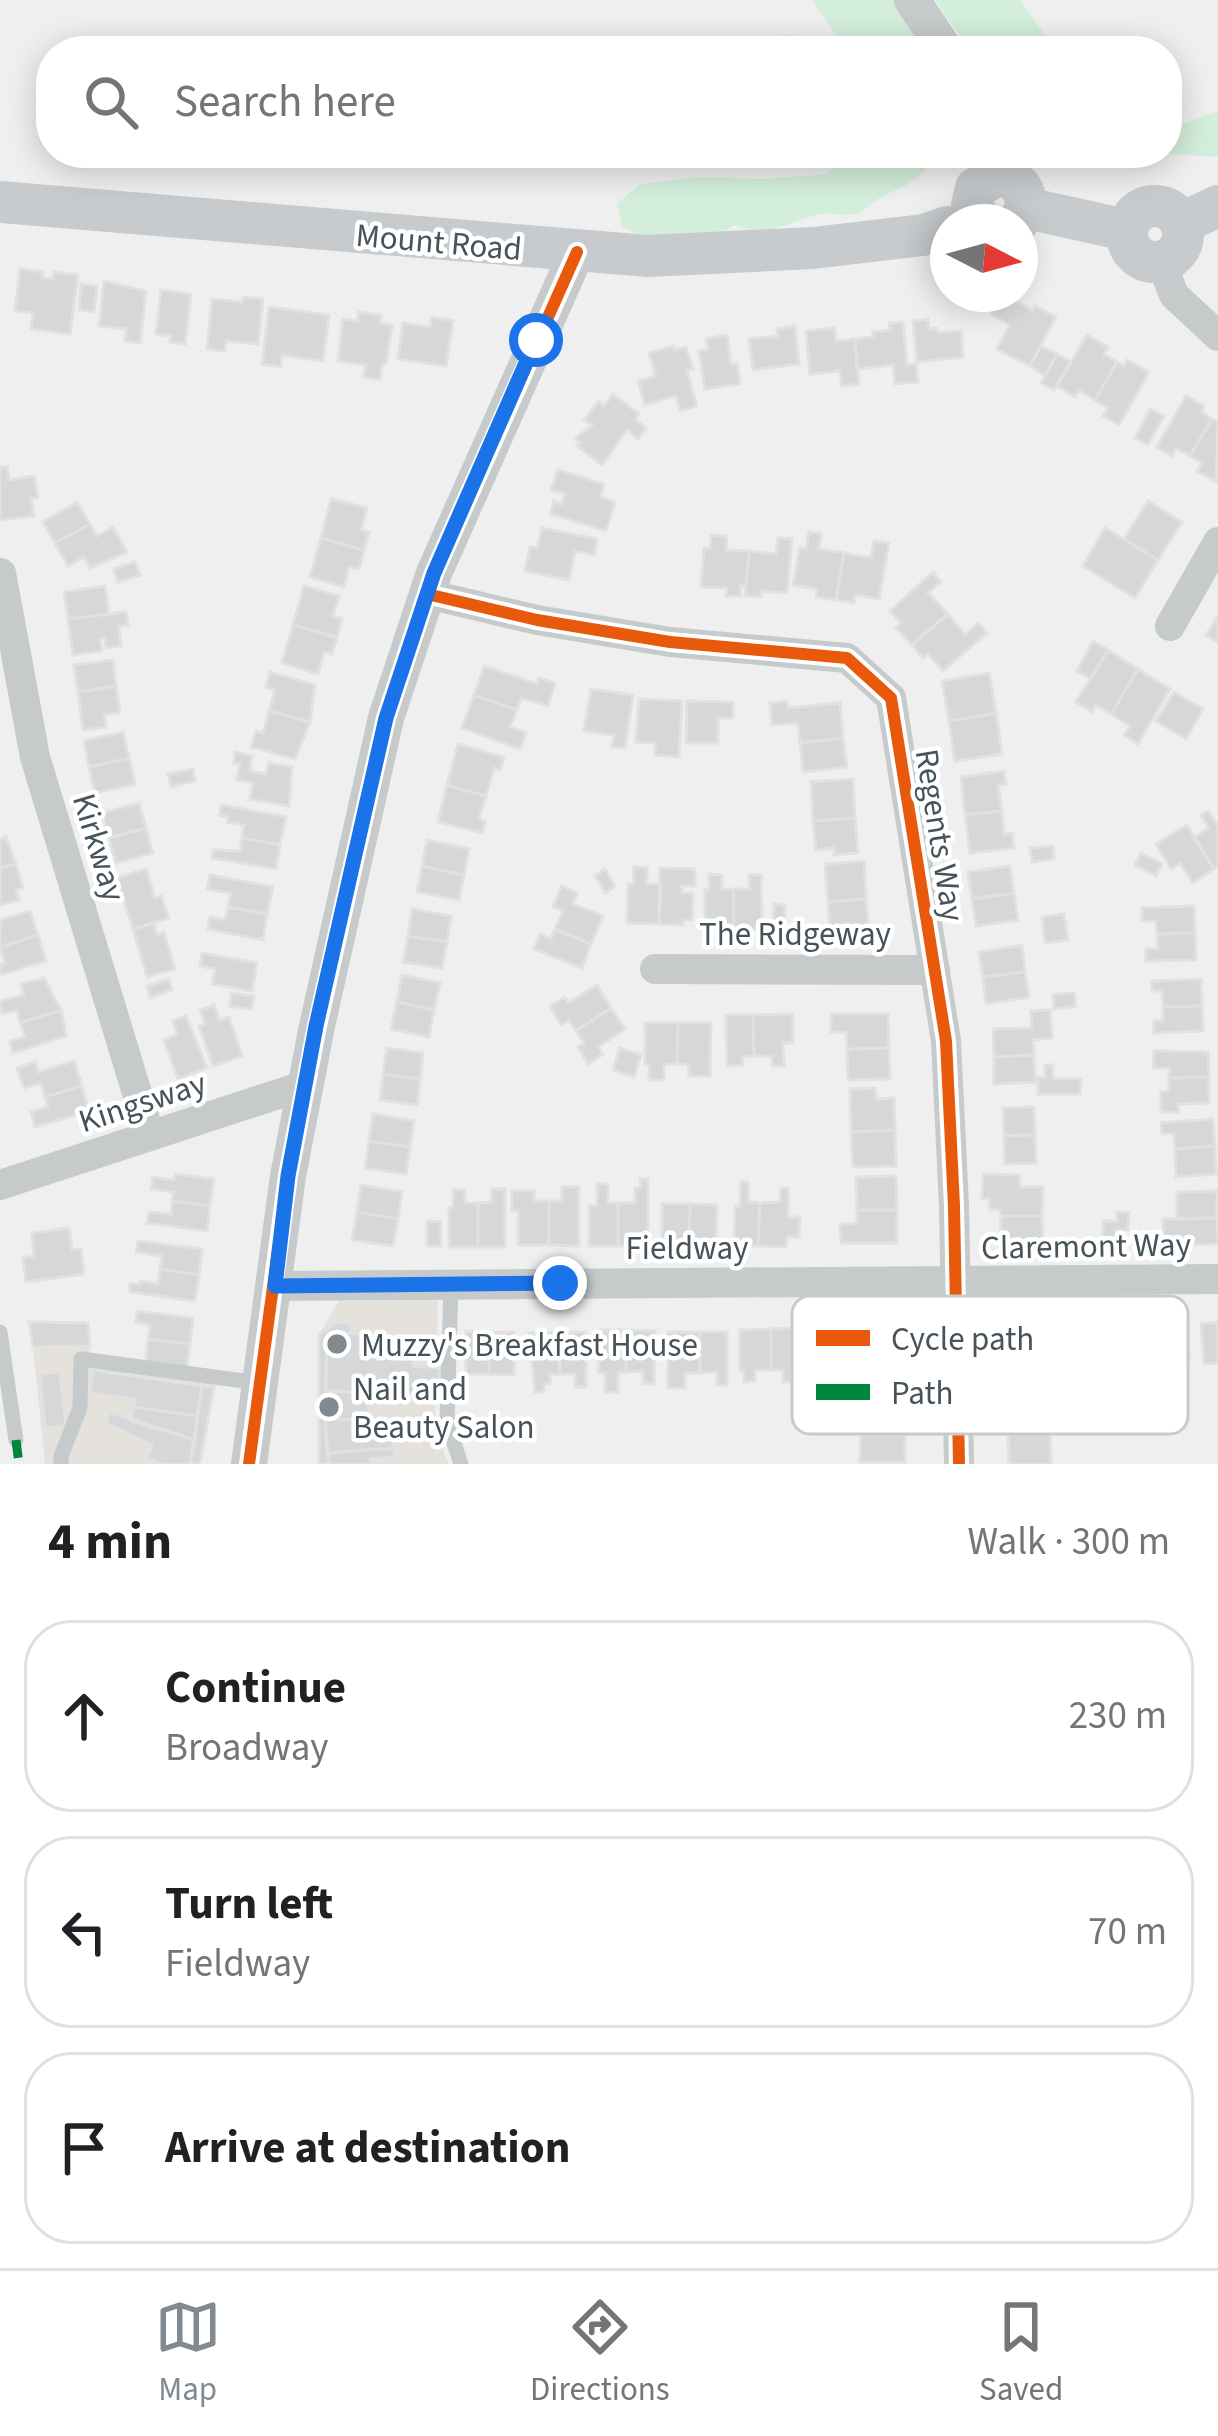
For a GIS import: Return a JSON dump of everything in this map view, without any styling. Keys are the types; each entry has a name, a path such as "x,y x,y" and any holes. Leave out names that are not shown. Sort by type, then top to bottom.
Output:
{"main road":[{"path":"971,204 992,168"},
{"path":"1000,168 1019,184 1021,204"},
{"name":"Mount Road","path":"0,202 648,256 813,248 930,234"},
{"path":"1150,206 1200,214 1184,233 1178,251 1161,262 1134,254 1126,230 1135,213 1150,206"},
{"path":"1038,217 1126,230"}],"street":[{"path":"912,0 936,36"},
{"path":"249,1464 288,1176 386,718 428,594 577,252"},
{"path":"1161,262 1174,296 1218,335"},
{"path":"1170,626 1218,542"},
{"name":"Kirkway","path":"1,573 34,757 150,1136"},
{"name":"Regents Way","path":"428,594 537,620 670,642 848,658 891,698 946,1041 956,1296"},
{"name":"The Ridgeway","path":"655,969 935,970"},
{"name":"Kingsway","path":"0,1185 305,1085"},
{"name":"Claremont Way","path":"956,1282 1218,1279"},
{"name":"Fieldway","path":"275,1286 956,1282"},
{"name":"Regents Way","path":"959,1434 959,1464"}],"lane":[{"path":"451,1286 447,1422 461,1464"},
{"path":"0,1332 16,1440"},
{"path":"61,1464 80,1408 81,1359 259,1383"}],"shaded area":[{"path":"438,1300 435,1432 449,1464 319,1464 319,1335 339,1301"},
{"path":"90,1346 91,1356 217,1372 199,1464 45,1464 33,1347"}],"green space":[{"path":"812,0 894,0 919,36 837,36"},
{"path":"935,0 1020,0 1045,36 960,36"},
{"path":"1218,111 1218,157 1182,155 1182,124"},
{"path":"833,168 926,168 858,213 817,215 766,230 735,225 715,236 647,240 622,226 617,204 640,184 699,177 827,174"}],"building":[{"path":"20,269 43,272 42,278 53,279 54,272 78,275 70,334 31,329 33,313 15,311"},
{"path":"104,281 146,291 140,343 125,341 127,329 99,326"},
{"path":"81,284 97,286 94,312 79,310"},
{"path":"161,290 191,294 185,344 156,334"},
{"path":"243,297 263,299 258,344 226,341 225,351 207,349 212,299 242,302"},
{"path":"269,307 329,315 323,361 282,355 281,367 262,364"},
{"path":"1038,308 1056,317 1030,366 997,349 1010,325 991,314 1038,312"},
{"path":"359,312 381,315 380,323 392,325 380,380 364,377 366,365 338,361 343,319 357,321"},
{"path":"432,317 453,321 446,366 398,359 403,323 430,327"},
{"path":"928,319 929,329 937,328 938,333 961,331 963,357 917,362 913,321"},
{"path":"903,322 907,365 916,364 918,382 895,384 893,365 857,369 855,339 873,337 873,332 890,330 889,323"},
{"path":"795,326 799,364 753,370 749,339 778,336 777,329"},
{"path":"835,328 836,341 855,339 859,384 842,386 840,371 810,374 806,331"},
{"path":"727,335 740,384 705,389 699,351 708,349 706,339"},
{"path":"1087,335 1108,347 1104,354 1117,362 1095,400 1079,390 1075,397 1057,386"},
{"path":"673,346 674,350 686,347 697,406 680,411 676,396 645,405 638,381 656,376 649,353"},
{"path":"1041,346 1057,354 1045,376 1030,366"},
{"path":"1057,354 1071,362 1054,390 1041,383"},
{"path":"1127,360 1149,372 1119,425 1103,416 1108,408 1095,400 1117,362 1124,366"},
{"path":"613,394 639,414 635,419 646,428 638,439 627,430 602,465 577,446 580,442 575,439 592,425 584,420 599,401 604,406"},
{"path":"1186,396 1204,406 1201,412 1212,419 1190,456 1176,448 1172,456 1157,447"},
{"path":"1150,409 1164,416 1148,445 1135,438"},
{"path":"1212,419 1218,422 1216,482 1197,471 1202,463 1190,456"},
{"path":"7,467 9,480 34,476 38,498 31,499 34,516 0,520 0,468"},
{"path":"558,470 604,484 600,497 615,502 606,531 550,514 554,501 562,504 565,494 551,490"},
{"path":"331,499 367,508 361,530 369,532 364,550 321,538"},
{"path":"1148,501 1182,522 1158,560 1124,539"},
{"path":"77,502 90,524 55,543 43,522"},
{"path":"90,524 97,536 113,527 127,552 90,568 84,557 68,566 55,543"},
{"path":"542,528 597,539 594,555 575,551 569,580 525,571 530,547 537,548"},
{"path":"1105,528 1158,560 1135,598 1083,566"},
{"path":"809,532 821,534 819,549 844,553 836,600 816,597 817,589 793,585 800,548 806,549"},
{"path":"711,535 727,536 726,550 749,551 746,587 741,586 740,596 726,596 727,588 701,587 704,548 710,549"},
{"path":"321,538 364,550 359,569 349,567 344,587 310,577"},
{"path":"778,538 792,539 787,593 762,591 761,597 745,596 749,551 776,554"},
{"path":"874,541 889,543 879,599 856,595 854,603 836,600 844,553 871,558"},
{"path":"135,562 140,575 118,582 114,569"},
{"path":"933,572 941,582 928,593 948,614 912,645 896,628 901,623 890,611"},
{"path":"105,586 109,614 68,619 64,592"},
{"path":"304,586 339,596 333,616 342,619 337,637 293,625"},
{"path":"126,612 128,625 119,627 121,646 106,648 105,638 100,639 102,651 73,655 68,619"},
{"path":"948,614 965,635 978,623 987,633 943,671 912,645"},
{"path":"1218,616 1218,643 1206,635"},
{"path":"293,625 337,637 332,654 324,652 318,674 282,663"},
{"path":"1093,641 1108,650 1091,679 1077,671"},
{"path":"1108,650 1138,669 1111,714 1096,705 1092,712 1076,702"},
{"path":"113,660 116,686 78,692 74,665"},
{"path":"484,666 537,684 539,678 555,683 548,706 521,698 517,710 474,695"},
{"path":"1138,669 1170,689 1138,744 1124,735 1130,726 1111,714"},
{"path":"270,672 315,685 310,722 269,711 275,690 266,687"},
{"path":"989,673 996,713 949,721 942,681"},
{"path":"116,686 120,712 104,715 106,727 83,730 78,692"},
{"path":"591,689 633,695 625,748 612,747 614,735 584,731"},
{"path":"1174,692 1203,709 1186,739 1156,721"},
{"path":"474,695 517,710 510,727 526,733 520,749 462,728"},
{"path":"639,699 682,701 679,757 655,755 655,743 636,742"},
{"path":"687,701 733,702 733,718 718,718 718,743 686,743"},
{"path":"787,701 788,708 840,703 843,738 800,743 798,723 772,725 770,703"},
{"path":"269,711 310,722 295,759 251,747 256,731 263,733"},
{"path":"996,713 1002,754 955,761 949,721"},
{"path":"123,732 129,758 89,767 84,741"},
{"path":"843,738 847,767 803,772 800,743"},
{"path":"458,744 504,757 500,770 494,768 486,796 447,785"},
{"path":"235,752 252,756 250,771 266,774 269,763 292,767 289,806 250,799 253,783 237,780 240,764 234,763"},
{"path":"129,758 135,784 95,793 89,767"},
{"path":"193,769 195,781 171,787 168,774"},
{"path":"1004,771 1006,784 998,785 1002,811 965,815 961,777"},
{"path":"853,779 855,818 813,821 811,782"},
{"path":"447,785 486,796 479,819 485,821 482,833 438,822"},
{"path":"139,803 146,828 109,838 102,813"},
{"path":"222,805 286,817 280,845 242,838 244,825 219,815"},
{"path":"1002,811 1004,834 1012,833 1014,848 970,853 965,815"},
{"path":"1208,811 1218,826 1218,866 1214,869 1194,838 1209,828 1201,815"},
{"path":"855,818 858,853 834,855 834,848 816,850 813,821"},
{"path":"1187,825 1214,869 1193,883 1180,863 1171,869 1156,844"},
{"path":"146,828 153,853 116,863 109,838"},
{"path":"6,837 16,864 0,868 0,839"},
{"path":"242,838 280,845 276,869 212,858 213,850 240,851"},
{"path":"427,840 469,849 464,875 422,866"},
{"path":"1053,846 1054,859 1032,862 1030,848"},
{"path":"1141,853 1162,864 1156,876 1135,865"},
{"path":"864,861 866,899 828,902 825,864"},
{"path":"16,864 23,888 16,890 19,900 0,905 0,868"},
{"path":"422,866 464,875 459,900 417,892"},
{"path":"1010,866 1014,893 972,899 968,872"},
{"path":"634,867 647,868 647,884 661,884 659,924 627,923 628,884 633,884"},
{"path":"660,868 695,869 695,886 682,886 682,893 693,893 692,920 683,920 683,925 659,924"},
{"path":"146,869 155,898 161,896 169,918 133,929 117,878"},
{"path":"605,869 615,886 606,893 595,876"},
{"path":"709,874 722,875 722,890 733,889 734,929 705,930"},
{"path":"210,875 273,887 267,914 228,907 231,893 207,889"},
{"path":"749,875 761,875 762,929 734,929 733,889 749,889"},
{"path":"562,886 577,893 573,904 603,916 591,944 555,929 563,911 553,907"},
{"path":"1014,893 1018,920 976,926 972,899"},
{"path":"866,899 869,930 830,933 828,902"},
{"path":"774,904 785,905 784,927 773,926"},
{"path":"1194,906 1195,933 1157,934 1156,921 1142,921 1142,908"},
{"path":"228,907 267,914 263,940 208,929 210,917 225,920"},
{"path":"412,909 451,916 447,942 408,936"},
{"path":"30,911 38,935 0,947 0,920"},
{"path":"1064,914 1068,940 1045,943 1042,917"},
{"path":"154,923 157,935 164,932 175,969 147,977 133,929"},
{"path":"555,929 591,944 582,968 534,949 540,934 551,939"},
{"path":"1195,933 1196,960 1146,961 1146,949 1158,949 1157,934"},
{"path":"38,935 46,961 0,975 0,964 5,963 0,947"},
{"path":"408,936 447,942 442,968 403,962"},
{"path":"1022,945 1025,972 983,977 979,952"},
{"path":"202,953 257,963 252,991 212,984 215,969 200,966"},
{"path":"1025,972 1029,997 986,1004 983,977"},
{"path":"402,975 440,983 434,1010 397,1002"},
{"path":"44,978 61,1010 20,1023 17,1010 2,1014 0,1001 24,995 21,984"},
{"path":"169,979 172,990 150,998 147,986"},
{"path":"1201,979 1202,1006 1163,1007 1162,991 1152,991 1152,981"},
{"path":"597,985 611,1008 576,1031 569,1020 561,1025 550,1006 565,997 568,1003"},
{"path":"232,993 254,996 251,1009 229,1006"},
{"path":"1074,993 1076,1006 1054,1009 1053,995"},
{"path":"397,1002 434,1010 429,1037 391,1029"},
{"path":"214,1005 219,1020 229,1017 242,1056 213,1066 199,1026 205,1024 200,1010"},
{"path":"1202,1006 1203,1031 1154,1033 1154,1021 1163,1021 1163,1007"},
{"path":"611,1008 625,1029 598,1047 603,1054 588,1064 576,1031"},
{"path":"61,1010 66,1036 13,1053 10,1041 25,1037 20,1023"},
{"path":"1050,1010 1052,1038 1033,1040 1034,1055 994,1057 993,1029 1032,1028 1031,1011"},
{"path":"793,1014 793,1043 783,1043 784,1066 772,1066 772,1056 754,1056 753,1015"},
{"path":"831,1014 888,1014 889,1048 847,1049 846,1032 831,1032"},
{"path":"726,1015 753,1015 754,1056 742,1057 743,1065 727,1066"},
{"path":"186,1016 207,1068 178,1079 164,1040 177,1035 173,1021"},
{"path":"645,1023 678,1023 677,1064 664,1064 664,1080 649,1080"},
{"path":"678,1023 711,1023 710,1076 689,1076 688,1064 677,1064"},
{"path":"387,1048 423,1053 420,1079 383,1074"},
{"path":"620,1048 641,1055 634,1077 613,1070"},
{"path":"889,1048 890,1079 848,1080 847,1049"},
{"path":"1154,1051 1208,1052 1209,1077 1169,1078 1169,1068 1153,1068"},
{"path":"1034,1055 1035,1082 994,1084 994,1057"},
{"path":"74,1061 82,1086 45,1097 41,1083 24,1088 17,1068 35,1062 38,1072"},
{"path":"1045,1065 1053,1065 1053,1079 1081,1079 1080,1094 1038,1094 1038,1077 1045,1077"},
{"path":"383,1074 420,1079 417,1105 380,1100"},
{"path":"1209,1077 1209,1103 1178,1104 1178,1112 1161,1112 1161,1092 1169,1091 1169,1078"},
{"path":"82,1086 89,1111 35,1127 31,1112 48,1107 45,1097"},
{"path":"875,1088 876,1099 894,1098 895,1130 851,1132 850,1089"},
{"path":"1034,1107 1035,1135 1004,1136 1003,1108"},
{"path":"373,1114 414,1121 410,1147 369,1141"},
{"path":"1213,1119 1215,1146 1175,1149 1174,1133 1162,1134 1161,1123"},
{"path":"895,1130 896,1166 853,1167 851,1132"},
{"path":"1035,1135 1036,1163 1005,1164 1004,1136"},
{"path":"369,1141 410,1147 406,1174 365,1168"},
{"path":"1215,1146 1216,1174 1176,1177 1175,1149"},
{"path":"175,1174 214,1179 210,1206 172,1201 174,1192 151,1189 153,1177 174,1180"},
{"path":"983,1174 1019,1175 1020,1187 1043,1187 1042,1216 1001,1216 1000,1210 990,1210 989,1198 982,1199"},
{"path":"896,1176 897,1210 857,1210 856,1177"},
{"path":"640,1179 648,1179 648,1246 618,1246 618,1203 635,1203"},
{"path":"741,1182 748,1182 748,1202 760,1203 758,1246 734,1245"},
{"path":"597,1184 608,1184 608,1203 618,1203 618,1246 589,1246 589,1206 597,1206"},
{"path":"361,1185 402,1192 398,1219 357,1212"},
{"path":"562,1187 579,1187 579,1246 549,1245 549,1201 562,1201"},
{"path":"781,1188 788,1188 788,1217 800,1217 799,1237 787,1237 786,1247 758,1246 760,1203 780,1202"},
{"path":"492,1189 505,1189 505,1247 478,1247 478,1203 492,1202"},
{"path":"453,1190 465,1190 465,1203 478,1203 478,1247 449,1247"},
{"path":"512,1191 534,1191 534,1201 549,1201 549,1245 518,1245 518,1211 512,1211"},
{"path":"1217,1191 1217,1218 1177,1219 1177,1192"},
{"path":"172,1201 210,1206 207,1231 147,1223 149,1212 171,1214"},
{"path":"662,1204 690,1204 689,1247 662,1246"},
{"path":"690,1204 717,1205 716,1247 689,1247"},
{"path":"857,1210 897,1210 897,1243 841,1243 840,1224 857,1224"},
{"path":"357,1212 398,1219 393,1246 352,1240"},
{"path":"1117,1212 1129,1212 1128,1230 1116,1230 1116,1242 1103,1242 1103,1221 1117,1221"},
{"path":"1001,1216 1042,1216 1043,1245 1000,1246"},
{"path":"1217,1218 1218,1244 1164,1245 1163,1219"},
{"path":"427,1221 441,1222 441,1246 427,1246"},
{"path":"69,1228 72,1250 81,1249 84,1274 26,1282 23,1258 34,1256 32,1233"},
{"path":"138,1241 202,1249 199,1275 160,1269 162,1256 136,1252"},
{"path":"160,1269 199,1275 195,1301 130,1292 130,1284 140,1285 140,1281 158,1284"},
{"path":"137,1311 193,1318 190,1344 148,1339 150,1325 136,1322"},
{"path":"29,1322 88,1323 90,1346 33,1347"},
{"path":"337,1322 352,1324 351,1333 341,1333 327,1343 329,1464 319,1464 319,1335"},
{"path":"1218,1322 1218,1363 1204,1364 1201,1324"},
{"path":"792,1328 792,1382 783,1382 783,1370 771,1370 771,1329"},
{"path":"771,1329 771,1370 755,1370 755,1381 744,1382 740,1330"},
{"path":"598,1330 626,1330 626,1372 618,1372 618,1392 605,1392 605,1373 599,1373"},
{"path":"626,1330 655,1331 654,1384 643,1384 643,1371 626,1372"},
{"path":"466,1331 490,1333 489,1374 466,1374"},
{"path":"514,1332 514,1375 489,1374 490,1333"},
{"path":"559,1332 560,1374 550,1374 544,1392 535,1392 529,1333"},
{"path":"559,1332 586,1332 586,1387 575,1387 575,1374 560,1374"},
{"path":"668,1332 700,1332 700,1373 685,1373 685,1388 668,1388"},
{"path":"700,1332 727,1332 727,1385 717,1385 717,1372 700,1373"},
{"path":"341,1333 414,1337 413,1366 440,1368 438,1395 325,1391 327,1343"},
{"path":"148,1339 190,1344 186,1371 145,1366"},
{"path":"93,1370 202,1386 197,1416 134,1407 135,1399 90,1393"},
{"path":"60,1372 66,1426 45,1428 40,1374"},
{"path":"202,1386 214,1387 201,1458 199,1464 190,1464"},
{"path":"325,1391 398,1393 398,1406 368,1405 370,1420 325,1419"},
{"path":"134,1407 197,1416 195,1440 131,1421"},
{"path":"110,1412 195,1440 190,1464 161,1464 147,1458 152,1445 106,1423"},
{"path":"325,1419 370,1420 370,1437 394,1435 394,1448 327,1453"},
{"path":"455,1419 469,1419 469,1440 454,1439"},
{"path":"1008,1434 1050,1434 1051,1464 1009,1464"},
{"path":"861,1435 905,1435 905,1462 860,1462"},
{"path":"394,1448 395,1457 371,1459 372,1464 329,1464 327,1453"}],"marked path":[{"path":"16,1440 19,1464"}],"cycle path":[{"path":"249,1464 288,1176 386,718 434,573 577,252"},
{"path":"427,594 537,620 670,642 847,658 891,698 946,1041 956,1296"},
{"path":"958,1434 959,1464"}],"place":[{"name":"Muzzy's Breakfast House","path":"337,1344"},
{"name":"Nail and Beauty Salon","path":"329,1407"}],"route":[{"path":"536,340 434,573 386,718 316,1026 288,1176 275,1286 560,1283"}]}
